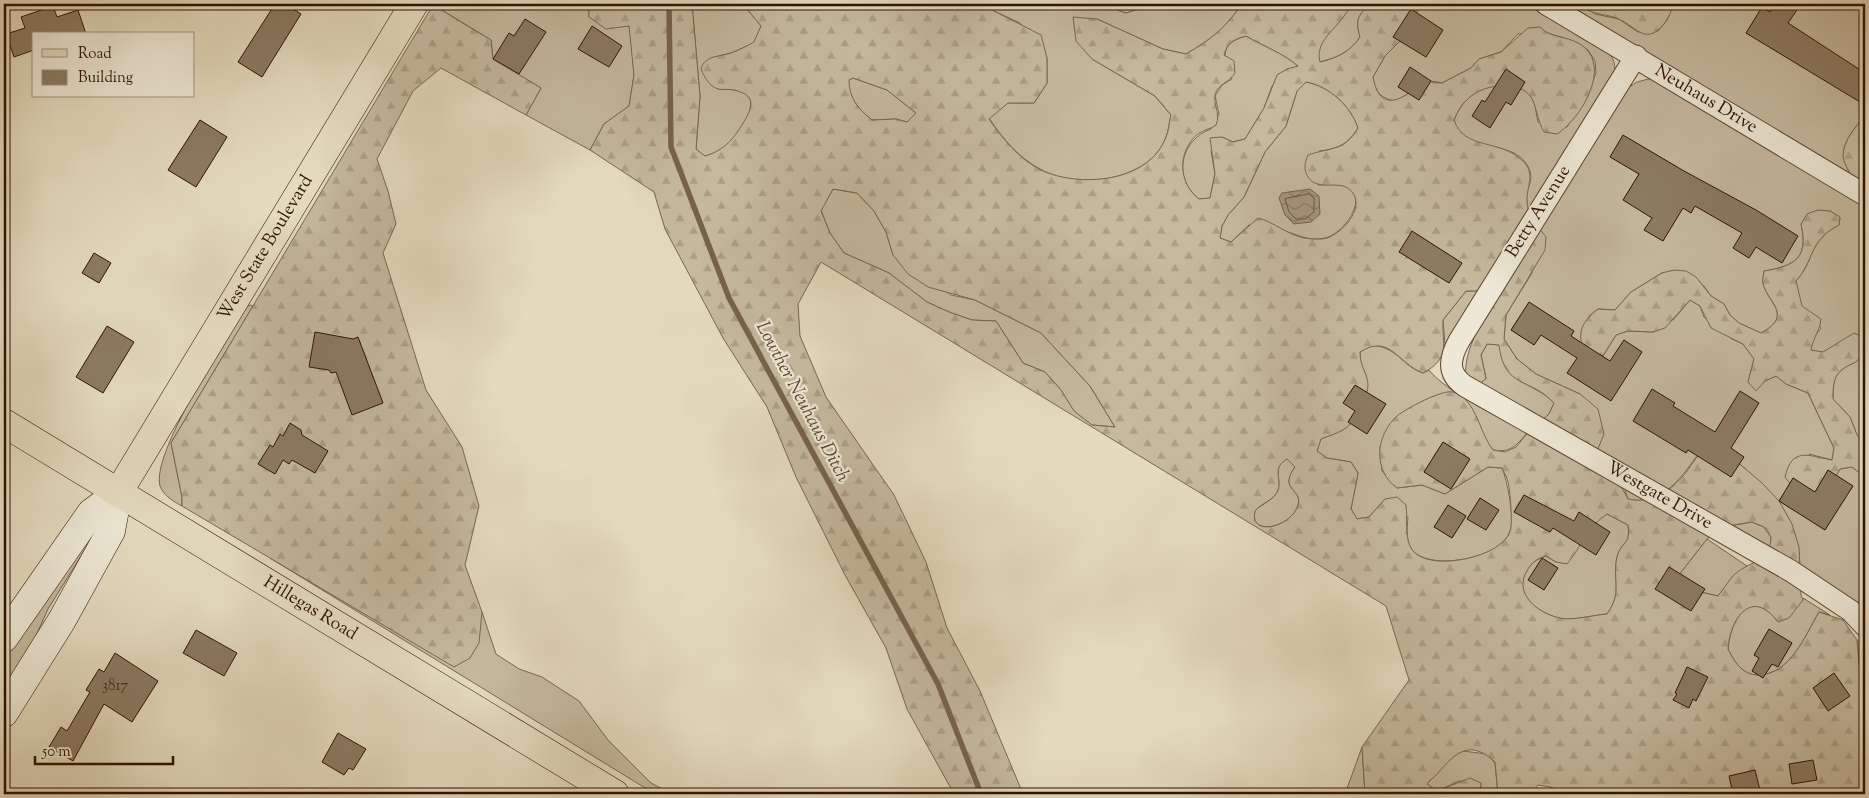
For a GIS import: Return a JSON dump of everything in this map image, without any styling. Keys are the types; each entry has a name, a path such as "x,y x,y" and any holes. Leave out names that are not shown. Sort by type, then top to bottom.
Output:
{"main road":[{"name":"West State Boulevard","path":"4,638 91,514 118,493 414,4"},
{"name":"Hillegas Road","path":"4,424 615,794"},
{"name":"West State Boulevard","path":"4,713 65,615 112,531 118,493"}],"street":[{"name":"Neuhaus Drive","path":"1546,4 1865,194"},
{"name":"Betty Avenue","path":"1451,370 1452,354 1458,341 1636,56"},
{"name":"Westgate Drive","path":"1451,370 1457,380 1465,386 1790,570 1851,611 1865,626"}],"green space":[{"path":"432,4 589,4 589,17 630,26 634,75 629,106 604,124 590,150 526,115 541,88 493,59 491,40"},
{"path":"589,4 692,4 700,96 696,149 705,156 721,149 733,138 750,111 751,105 748,96 734,90 715,88 704,76 701,69 703,64 709,59 731,53 754,42 761,26 743,4 989,4 994,11 1041,35 1047,58 1047,83 1034,103 1008,103 989,119 1012,148 1025,160 1041,170 1057,176 1093,180 1111,178 1145,164 1157,152 1166,137 1171,115 1155,96 1092,59 1076,41 1073,17 1097,19 1163,49 1186,54 1222,29 1239,8 1239,4 1351,4 1321,46 1320,62 1343,54 1352,47 1360,37 1359,19 1369,4 1421,4 1403,38 1385,56 1373,77 1376,89 1387,100 1394,100 1409,93 1424,81 1442,83 1471,68 1479,59 1501,52 1528,28 1540,27 1548,33 1578,43 1589,52 1594,64 1594,77 1584,104 1576,116 1557,134 1544,132 1528,93 1520,88 1506,86 1481,90 1474,94 1462,105 1454,120 1459,130 1474,141 1504,149 1523,161 1530,178 1527,195 1529,212 1546,237 1545,250 1506,315 1504,339 1517,359 1536,374 1580,394 1598,409 1604,434 1595,456 1620,476 1622,488 1628,499 1643,500 1665,492 1686,473 1698,455 1705,449 1728,454 1762,483 1779,501 1792,524 1799,547 1801,595 1803,600 1789,618 1778,622 1760,607 1751,607 1744,611 1733,627 1728,649 1736,662 1747,673 1758,675 1769,673 1779,669 1788,661 1802,642 1819,612 1843,620 1857,640 1861,688 1865,706 1865,794 1711,794 1708,791 1684,789 1680,794 1571,794 1538,785 1531,794 1498,794 1495,762 1478,751 1471,750 1457,754 1427,784 1437,791 1470,778 1481,783 1480,794 1365,794 1362,747 1409,680 1386,606 821,262 798,304 800,336 826,397 894,495 926,562 947,628 980,691 1023,794 954,794 907,709 886,648 845,575 796,477 767,407 723,338 665,229 654,192 590,150 604,124 629,106 634,75 629,26 606,29 589,17","holes":["1246,36 1279,53 1298,66 1287,69 1277,75 1264,108 1245,139 1233,142 1222,137 1210,138 1215,174 1210,198 1199,199 1192,192 1184,176 1183,167 1186,149 1198,134 1216,125 1218,116 1215,94 1235,73 1234,61 1224,55 1225,51 1232,42","853,78 887,90 916,113 907,122 896,119 872,120 855,103 849,86 849,80","1306,82 1315,84 1331,93 1350,112 1358,128 1353,136 1342,145 1308,155 1305,166 1306,174 1312,182 1343,186 1353,193 1356,206 1350,220 1339,231 1324,239 1304,238 1258,218 1231,242 1220,238 1222,226 1228,215 1244,197 1265,152 1286,126 1297,91","833,189 857,193 874,211 886,232 893,255 908,274 928,287 975,300 1041,333 1090,386 1115,427 1092,425 1074,411 1061,390 1045,372 1023,363 996,321 972,320 927,302 889,273 844,253 830,233 821,211","1466,291 1478,291 1486,312 1468,353 1466,380 1476,386 1486,379 1481,355 1487,344 1499,345 1506,369 1512,376 1536,389 1554,403 1549,414 1531,429 1516,447 1505,452 1493,450 1468,402 1454,392 1441,393 1408,409 1397,416 1384,433 1381,443 1381,463 1389,481 1397,488 1422,485 1445,494 1488,467 1502,468 1509,486 1511,507 1510,532 1504,541 1494,548 1467,559 1451,561 1437,561 1424,558 1415,553 1407,537 1406,505 1397,497 1385,499 1369,517 1357,519 1351,509 1358,473 1351,462 1327,458 1317,451 1321,439 1347,427 1356,417 1363,404 1368,386 1360,352 1370,347 1379,346 1387,348 1414,369 1423,373 1438,362 1444,344 1443,320","1287,459 1295,467 1289,481 1299,499 1298,505 1288,519 1280,524 1264,527 1258,525 1255,519 1255,511 1271,499 1278,490 1279,466","1607,514 1628,525 1627,540 1617,557 1616,592 1612,606 1607,614 1577,618 1565,619 1543,612 1529,601 1525,594 1523,586 1528,569 1535,561 1546,556 1556,562 1567,564 1594,525","1752,522 1764,527 1771,537 1770,546 1762,557 1732,577 1718,596 1683,588 1678,576 1707,539 1727,526"]},
{"path":"692,4 743,4 761,26 754,43 731,53 711,58 718,89 742,92 748,96 750,108 748,116 727,145 718,152 705,157 696,149 700,96"},
{"path":"989,4 1101,4 1126,13 1152,4 1239,4 1239,8 1216,34 1186,54 1163,49 1097,19 1092,59 1155,96 1171,115 1166,137 1157,152 1145,164 1110,178 1091,180 1055,176 1040,169 1012,147 989,118 1008,103 1034,103 1047,83 1047,58 1020,23 994,11"},
{"path":"1101,4 1152,4 1126,13"},
{"path":"1351,4 1369,4 1362,12 1358,22 1360,37 1352,47 1342,54 1319,62 1318,51 1320,45"},
{"path":"1421,4 1530,4 1602,46 1612,58 1615,65 1614,74 1530,216 1527,196 1531,174 1525,161 1516,154 1506,150 1464,137 1458,131 1454,120 1468,98 1475,93 1489,87 1506,85 1514,86 1528,93 1534,101 1538,122 1567,127 1587,96 1596,73 1595,61 1588,50 1567,39 1544,32 1518,34 1501,52 1479,59 1471,68 1442,83 1431,81 1395,101 1390,100 1379,94 1373,77 1385,56 1403,38"},
{"path":"1559,4 1580,4 1595,14 1619,19 1638,32 1658,31 1667,20 1673,4 1817,4 1823,7 1865,4 1865,116 1850,135 1843,153 1851,177"},
{"path":"1580,4 1673,4 1670,15 1663,25 1651,34 1645,34 1611,16 1592,12"},
{"path":"433,5 491,40 493,59 541,88 526,115 441,68 413,91 377,159 388,191 396,224 383,253 426,390 462,447 479,506 465,565 482,612 479,643 470,658 454,667 182,506 182,497 171,443"},
{"path":"1246,36 1280,54 1299,67 1272,86 1264,108 1245,139 1233,142 1222,137 1211,151 1215,174 1210,198 1199,199 1190,191 1185,181 1183,161 1186,151 1192,142 1200,134 1211,129 1219,114 1215,96 1222,85 1232,79 1227,64 1227,47 1237,39"},
{"path":"853,78 887,90 916,113 907,122 896,119 872,120 862,112 852,98 848,80"},
{"path":"1657,79 1865,203 1865,338 1854,334 1823,353 1811,350 1813,338 1821,328 1801,306 1796,281 1817,244 1829,231 1839,225 1840,218 1830,211 1801,224 1803,245 1797,258 1784,266 1764,271 1763,283 1765,290 1776,308 1777,314 1776,320 1771,326 1761,333 1739,323 1730,315 1724,304 1711,296 1704,286 1662,273 1631,292 1615,310 1598,309 1589,316 1592,351 1603,356 1616,335 1628,331 1653,332 1674,319 1690,300 1700,306 1704,317 1732,339 1743,344 1754,359 1748,382 1756,390 1765,381 1776,376 1786,384 1808,393 1834,448 1832,460 1809,454 1827,490 1840,469 1852,467 1865,477 1865,612 1800,568 1794,531 1779,503 1756,478 1728,454 1696,457 1676,483 1668,490 1649,499 1628,499 1620,476 1595,457 1580,394 1536,374 1517,359 1504,339 1506,315 1532,273 1540,230 1626,89 1637,82"},
{"path":"1306,82 1323,88 1338,98 1350,112 1358,128 1342,145 1319,151 1318,185 1342,185 1351,189 1355,196 1356,204 1353,213 1340,229 1333,235 1325,238 1307,238 1249,225 1231,242 1220,238 1222,226 1228,215 1244,197 1265,152 1286,126 1297,91"},
{"path":"1865,116 1865,185 1852,179 1843,156 1848,139"},
{"path":"833,189 857,193 874,211 886,232 893,255 951,295 975,300 1041,333 1090,386 1115,427 1092,425 1073,411 1061,390 1045,372 1023,363 996,321 972,320 949,312 927,302 889,273 844,253 830,233 821,210"},
{"path":"1818,210 1830,211 1840,217 1839,225 1829,231 1817,244 1796,281 1802,306 1821,319 1811,350 1823,352 1854,333 1865,338 1862,355 1859,359 1837,375 1833,399 1850,417 1857,435 1865,445 1865,477 1852,467 1840,469 1827,490 1815,494 1792,486 1785,477 1792,461 1802,455 1832,460 1834,448 1808,393 1786,384 1776,376 1765,381 1756,391 1748,382 1754,359 1743,344 1711,328 1700,306 1690,300 1665,328 1653,332 1628,331 1616,335 1603,356 1583,349 1581,332 1585,322 1598,309 1615,310 1631,292 1662,273 1674,270 1686,271 1696,277 1711,296 1724,304 1730,315 1739,323 1761,333 1771,326 1776,320 1777,314 1776,308 1765,290 1763,283 1764,271 1784,266 1797,258 1803,245 1801,224 1807,214"},
{"path":"1466,291 1478,291 1441,357 1445,345 1443,320"},
{"path":"250,305 253,306 171,443 182,497 182,506 166,495 160,486 160,470 167,449 207,370 245,308"},
{"path":"1865,339 1865,445 1857,435 1850,417 1833,399 1837,375 1858,360 1864,349"},
{"path":"1487,344 1500,345 1502,358 1513,375 1554,403 1549,414 1541,422 1478,384 1486,378 1481,355"},
{"path":"1371,345 1394,353 1415,370 1423,373 1429,370 1460,395 1527,433 1512,448 1499,451 1493,450 1485,441 1380,446 1382,471 1397,488 1422,485 1445,494 1488,467 1502,468 1510,499 1512,517 1510,531 1495,548 1482,554 1452,561 1438,561 1425,558 1415,553 1410,546 1407,536 1408,517 1385,499 1369,517 1357,519 1351,509 1358,473 1351,462 1327,458 1317,451 1321,439 1343,430 1366,375 1360,364 1360,352"},
{"path":"1287,458 1295,467 1289,481 1299,499 1298,505 1294,513 1280,524 1264,527 1258,525 1255,519 1255,511 1271,499 1278,490 1279,466"},
{"path":"1607,514 1628,525 1629,532 1627,540 1617,557 1615,599 1607,614 1563,619 1535,607 1529,601 1522,588 1523,580 1530,566 1546,556 1556,562 1596,521"},
{"path":"1752,522 1764,527 1771,537 1771,548 1730,526"},
{"path":"92,529 96,532 48,609 18,676 4,699 4,653"},
{"path":"1707,539 1747,566 1733,577 1718,596 1683,588 1678,576"},
{"path":"270,558 454,666 482,612 496,654 519,669 542,677 579,701 608,740 651,783 672,794 655,794"},
{"path":"1803,598 1830,615 1819,612 1795,652 1779,669 1758,675 1747,673 1743,670 1728,649 1733,626 1738,617 1744,610 1760,607 1769,612 1778,622"},
{"path":"1857,640 1865,648 1865,706 1861,688"},
{"path":"1362,747 1365,794 1345,794"},
{"path":"1463,751 1487,754 1495,763 1498,794 1480,794 1481,783 1459,781 1437,791 1427,784 1452,756"}],"water":[{"path":"1310,189 1319,196 1320,214 1311,222 1294,224 1285,215 1279,198 1282,193"}],"building":[{"path":"275,4 285,4 301,14 262,77 238,62"},
{"path":"1775,4 1801,4 1788,23 1865,73 1865,93 1860,102 1746,33 1762,7 1770,12"},
{"path":"53,6 57,17 78,10 85,32 32,32 32,51 14,57 6,34 25,28 21,17"},
{"path":"1411,9 1443,30 1426,57 1393,37"},
{"path":"525,19 546,32 519,74 493,59 509,33 514,36"},
{"path":"592,26 622,46 609,67 578,49"},
{"path":"1410,67 1431,81 1419,100 1398,87"},
{"path":"1506,69 1525,82 1511,105 1506,102 1490,128 1472,116 1482,100 1485,102"},
{"path":"200,120 227,137 196,187 168,170"},
{"path":"1623,135 1756,210 1798,236 1782,263 1756,247 1749,258 1733,248 1742,233 1695,206 1691,213 1683,208 1663,241 1644,230 1652,218 1623,200 1639,174 1610,157"},
{"path":"1412,231 1462,263 1449,283 1399,252"},
{"path":"94,253 111,263 99,283 82,273"},
{"path":"1529,302 1574,331 1571,336 1610,361 1624,340 1642,352 1611,401 1567,373 1577,358 1541,335 1534,345 1511,330"},
{"path":"107,326 134,342 103,393 76,377"},
{"path":"315,332 353,339 358,337 383,403 352,415 336,372 331,373 329,370 309,367"},
{"path":"1355,385 1386,404 1367,434 1348,422 1355,411 1343,403"},
{"path":"1652,389 1675,403 1673,406 1715,432 1740,391 1759,403 1731,448 1744,457 1731,477 1688,450 1686,453 1633,421"},
{"path":"290,423 301,430 302,435 328,451 315,473 292,460 289,464 283,460 275,474 258,464 270,445 273,447 280,434 283,436"},
{"path":"1443,442 1470,459 1451,489 1424,472"},
{"path":"1828,470 1853,486 1825,530 1779,501 1793,478 1815,492"},
{"path":"1524,495 1574,521 1579,512 1610,532 1596,555 1553,528 1550,532 1514,512"},
{"path":"1480,498 1499,510 1486,530 1467,519"},
{"path":"1448,505 1466,516 1452,538 1434,527"},
{"path":"1542,558 1558,568 1544,590 1528,580"},
{"path":"1669,567 1705,589 1691,611 1655,589"},
{"path":"1769,629 1792,643 1778,667 1772,664 1763,678 1752,671 1759,658 1754,655"},
{"path":"196,630 237,653 224,676 183,653"},
{"path":"115,653 158,681 132,722 104,704 73,761 49,747 61,727 67,731 90,692 86,690 99,669 104,672"},
{"path":"1687,667 1708,677 1696,701 1693,699 1689,708 1673,700"},
{"path":"1834,673 1850,696 1828,711 1813,688"},
{"path":"338,733 366,749 353,770 349,768 344,775 322,762"},
{"path":"1813,760 1817,780 1792,784 1789,764"},
{"path":"1755,770 1761,794 1733,794 1729,776"}],"waterway":[{"name":"Lowther Neuhaus Ditch","path":"669,4 671,147 729,298 938,684 981,794"}]}
